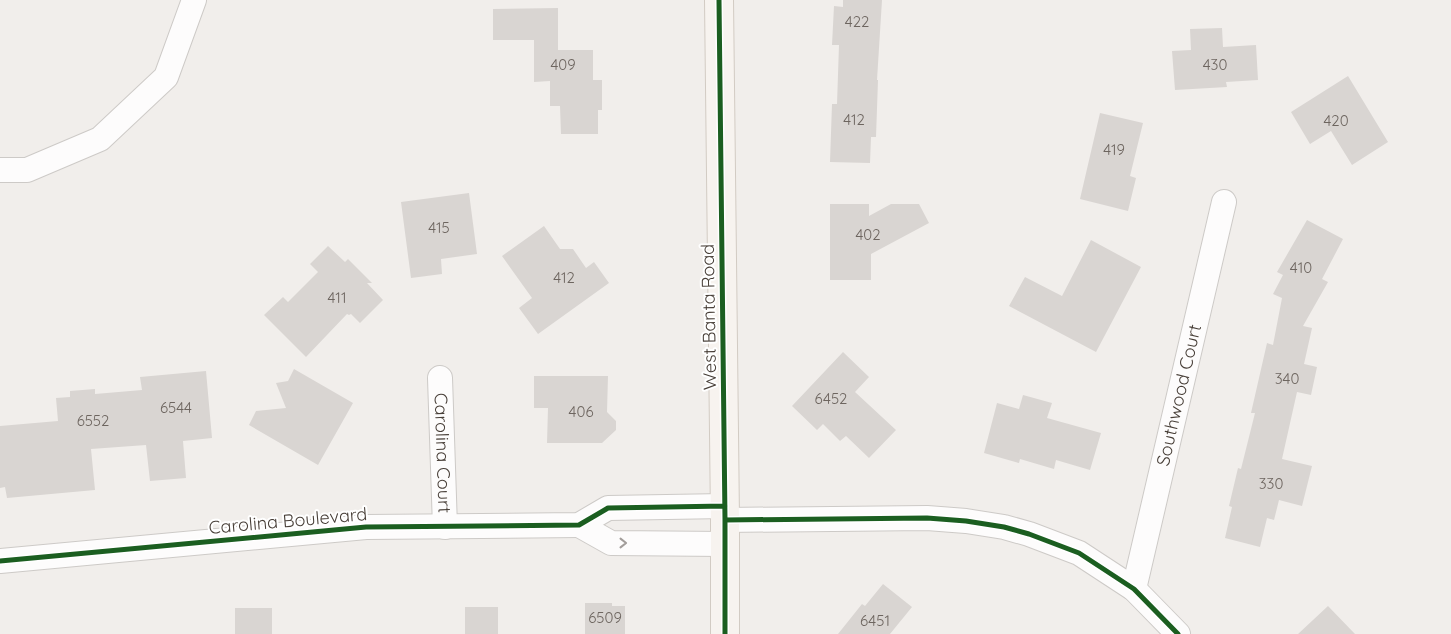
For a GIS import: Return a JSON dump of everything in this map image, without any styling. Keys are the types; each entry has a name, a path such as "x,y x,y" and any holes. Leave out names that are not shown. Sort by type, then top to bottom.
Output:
{"street":[{"path":"0,170 27,170 100,139 166,77 194,0"},
{"name":"West Banta Road","path":"719,0 725,634"},
{"name":"Southwood Court","path":"1134,589 1224,202"},
{"name":"Carolina Court","path":"440,378 445,527"},
{"name":"Carolina Boulevard","path":"0,561 366,527 579,525 608,508 725,523"},
{"path":"579,525 611,543 725,523 927,518 991,525 1029,534 1072,551 1134,589 1178,634"}],"building":[{"path":"843,0 882,0 876,137 871,137 870,163 830,162 832,104 837,104 839,45 832,45 834,6 843,7"},
{"path":"558,8 558,50 593,50 593,80 602,80 602,110 598,110 598,134 561,134 560,106 550,106 550,81 534,82 534,40 493,40 493,9"},
{"path":"1222,28 1223,47 1256,45 1258,80 1226,82 1227,87 1175,90 1172,51 1191,50 1190,29"},
{"path":"1348,76 1388,142 1352,165 1331,131 1310,144 1291,112"},
{"path":"1100,113 1143,123 1130,176 1136,178 1128,211 1080,199"},
{"path":"469,193 477,254 441,259 442,274 411,278 401,202"},
{"path":"830,204 869,204 869,216 891,204 919,204 929,223 871,254 871,280 830,280"},
{"path":"1307,220 1343,239 1322,279 1328,282 1303,326 1312,328 1304,364 1317,367 1311,395 1297,392 1282,459 1312,466 1302,506 1279,500 1274,520 1267,518 1260,547 1225,538 1232,507 1229,506 1238,468 1241,469 1255,413 1251,413 1267,343 1273,345 1282,298 1273,294 1283,275 1277,272"},
{"path":"544,226 560,249 573,249 586,268 594,262 609,283 538,334 519,308 532,298 502,256"},
{"path":"1091,240 1141,267 1096,352 1009,306 1025,277 1062,296"},
{"path":"328,246 345,262 348,259 372,283 367,283 383,300 360,323 351,314 347,314 306,357 264,315 283,297 288,302 318,272 310,264"},
{"path":"843,352 869,377 855,392 896,430 869,458 846,436 840,441 823,424 817,430 792,406"},
{"path":"294,369 353,403 318,465 249,425 256,411 286,408 276,383 288,381"},
{"path":"206,371 212,438 183,441 186,478 150,481 146,445 91,449 95,490 7,498 5,487 0,488 0,426 58,421 56,398 70,397 70,391 95,389 95,394 142,390 140,377"},
{"path":"534,376 608,376 607,412 616,421 616,430 602,443 547,443 548,408 534,408"},
{"path":"1023,395 1052,403 1047,418 1101,433 1090,470 1056,460 1054,469 1020,459 1019,463 984,453 997,403 1019,409"},
{"path":"883,584 912,607 890,634 838,634 862,604 865,606"},
{"path":"585,603 612,603 612,606 625,606 625,634 585,634"},
{"path":"1328,606 1355,634 1298,634"},
{"path":"465,607 498,607 498,634 465,634"},
{"path":"235,608 272,608 272,634 235,634"}],"cycle path":[{"path":"719,0 725,634"},
{"path":"0,561 366,527 579,525 608,508 725,506"},
{"path":"725,520 927,518 966,521 1004,527 1029,534 1079,553 1134,589 1178,634"}]}
